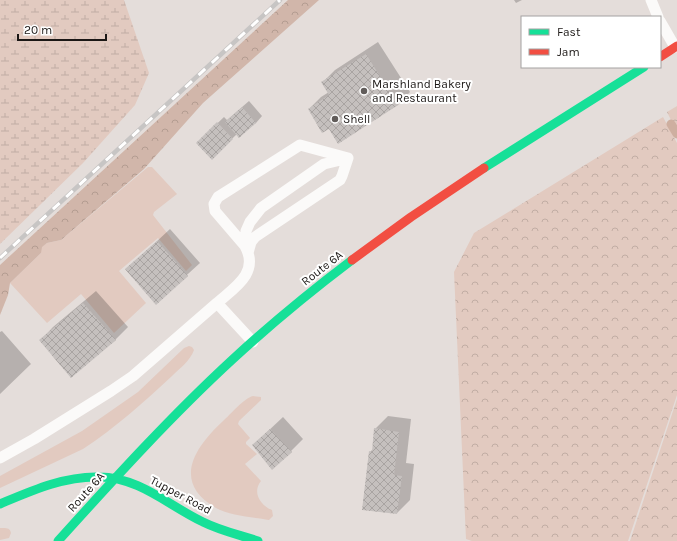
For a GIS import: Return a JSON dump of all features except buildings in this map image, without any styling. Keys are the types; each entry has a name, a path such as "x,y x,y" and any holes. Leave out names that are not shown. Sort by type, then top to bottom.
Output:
{"main road":[{"path":"661,56 676,47"},
{"name":"Route 6A","path":"58,541 115,478 180,410 252,342 329,278 451,189 642,68"},
{"name":"Tupper Road","path":"0,504 56,482 100,477 115,478 159,496 197,520 258,541"}],"lane":[{"path":"651,0 658,16"},
{"path":"661,23 676,47"},
{"path":"246,249 215,211 214,204 218,197 300,145 348,158"},
{"path":"246,249 255,237 340,180 348,158"},
{"path":"0,458 111,392 133,376 247,275 250,261 246,249 246,231 250,222 261,208 324,164 348,158"},
{"path":"217,303 252,342"}],"green space":[{"path":"0,0 124,0 149,73 135,105 83,163 0,244"},
{"path":"288,0 319,0 203,103 144,169 61,240 47,243 42,247 41,253 10,283 8,295 0,315 0,265"},
{"path":"677,106 677,132 667,112"},
{"path":"663,117 677,143 677,395 628,541 472,541 466,539 454,272 474,233"},
{"path":"148,167 152,167 177,194 154,212 153,215 192,265 186,271 158,238 119,271 146,303 114,333 81,294 47,323 10,283 41,253 41,247 47,243 61,240"},
{"path":"189,346 194,350 190,358 118,424 83,449 0,488 0,476 82,431 138,392 184,348"},
{"path":"249,397 261,397 261,400 239,421 238,424 250,438 246,444 257,454 245,464 261,481 258,485 257,494 261,502 272,510 273,516 269,520 235,515 216,508 202,498 194,487 191,476 192,464 204,442 237,407"},
{"path":"677,399 677,541 630,541"},
{"path":"0,528 7,528 10,530 11,533 9,538 0,540"}],"waterway":[{"path":"671,124 677,134"}],"railway":[{"path":"0,258 280,0"}],"traffic: fast":[{"path":"484,168 642,68"},
{"path":"58,541 143,448 210,381 277,320 352,260"},
{"path":"0,504 36,489 73,479 86,477 114,478 141,487 210,525 258,541"}],"traffic: jam":[{"path":"661,56 677,46"},
{"path":"352,260 411,217 484,168"}],"place":[{"name":"Marshland Bakery and Restaurant","path":"364,91"},
{"name":"Shell","path":"335,119"}]}
